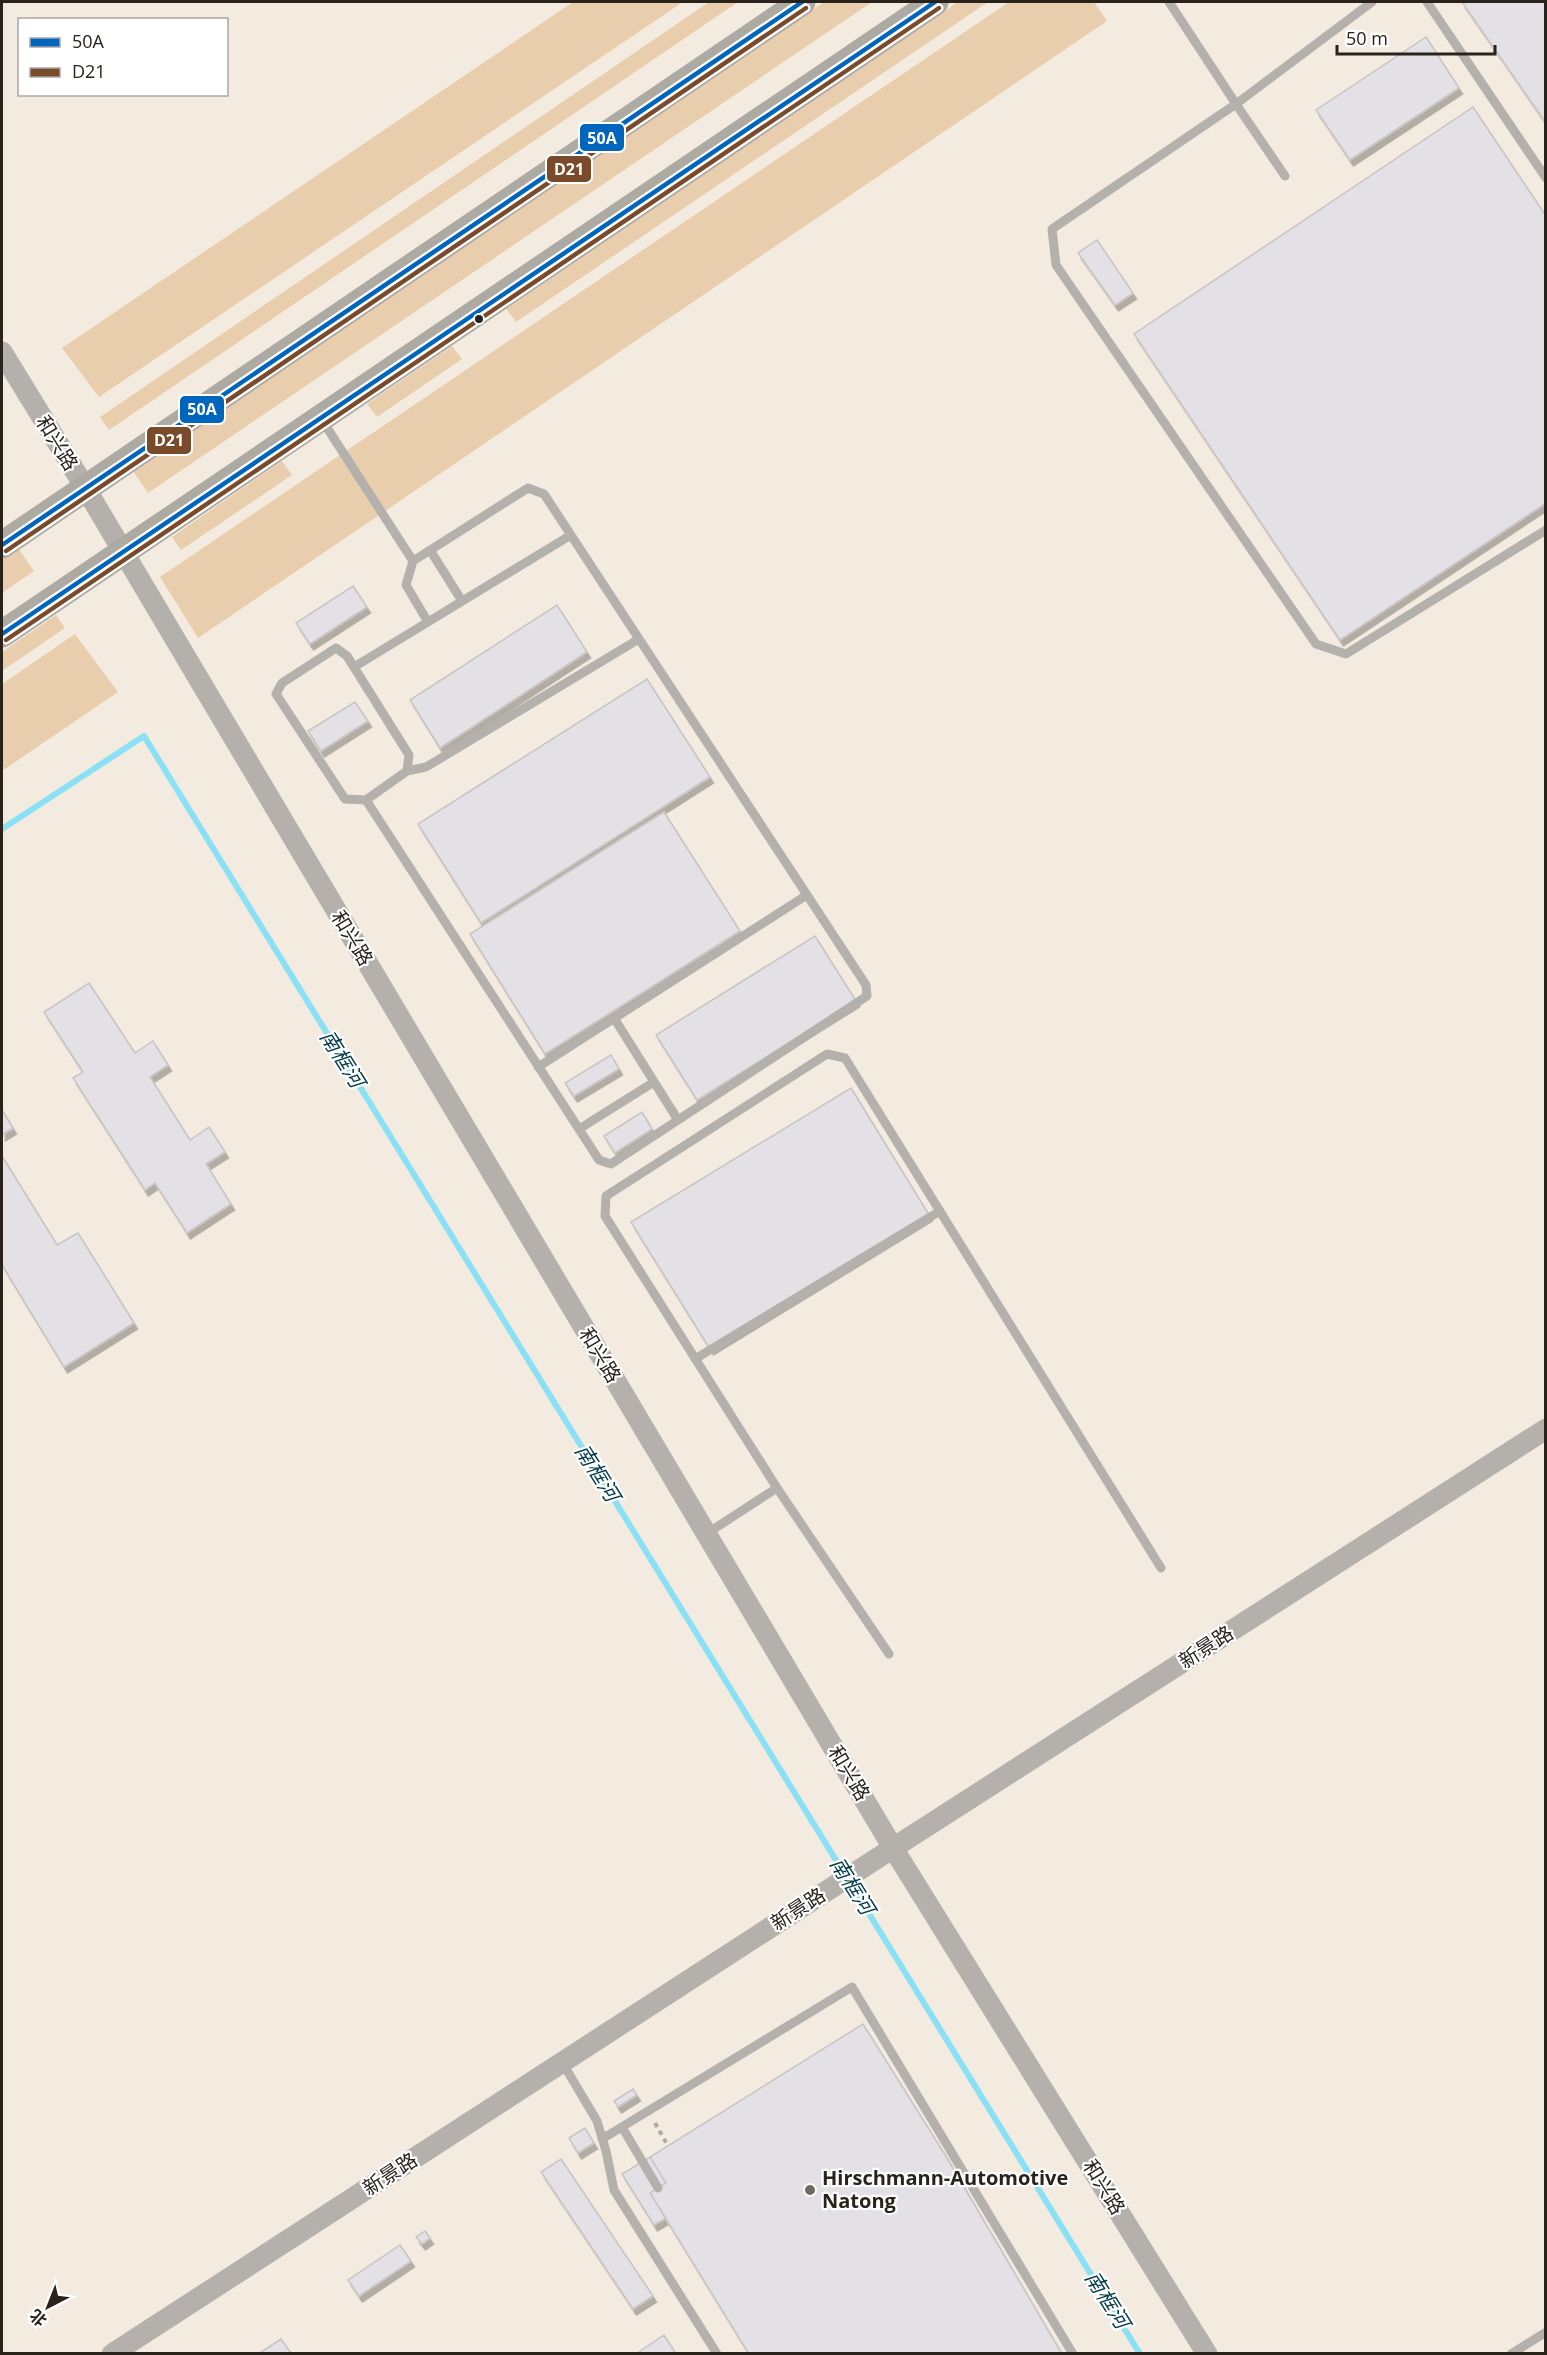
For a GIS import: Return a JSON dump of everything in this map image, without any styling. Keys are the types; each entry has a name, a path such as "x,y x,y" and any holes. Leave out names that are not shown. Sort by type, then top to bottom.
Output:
{"main road":[{"path":"2,545 802,2"},
{"path":"2,634 935,2"}],"street":[{"name":"和兴路","path":"2,352 86,489 893,1848 1207,2354"},
{"name":"新景路","path":"112,2354 1545,1429"}],"lane":[{"path":"1169,2 1285,176"},
{"path":"1372,2 1236,104 1052,229 1056,265 1316,644 1346,654 1545,530"},
{"path":"1427,2 1545,178"},
{"path":"321,418 414,561"},
{"path":"366,800 599,1160 611,1164 867,996 866,985 544,494 528,488 414,561 406,585 428,622"},
{"path":"354,667 571,535"},
{"path":"430,550 462,601"},
{"path":"407,771 408,755 347,656 336,648 282,683 276,694 345,799 366,800 407,771 426,767 639,639"},
{"path":"538,1066 807,895"},
{"path":"614,1018 678,1120"},
{"path":"889,1654 777,1488 605,1216 606,1196 827,1054 845,1058 1161,1568"},
{"path":"579,1130 654,1082"},
{"path":"695,1359 940,1211"},
{"path":"706,1534 777,1488"},
{"path":"602,2139 852,1987 1073,2354"},
{"path":"562,2062 597,2121 614,2190 717,2354"},
{"path":"622,2127 658,2188"},
{"path":"1510,2354 1525,2350 1545,2332"}],"path":[{"path":"648,2111 668,2146"}],"shaded area":[{"path":"573,2 683,2 99,397 62,348"},
{"path":"709,2 738,2 109,430 100,417"},
{"path":"824,2 872,2 148,493 133,471"},
{"path":"958,2 988,2 516,322 506,309"},
{"path":"1009,2 1094,2 1107,21 198,638 160,577"},
{"path":"452,346 462,359 377,417 367,404"},
{"path":"282,461 292,475 181,550 172,537"},
{"path":"18,548 34,571 2,593 2,560"},
{"path":"56,615 65,628 2,671 2,652"},
{"path":"75,634 118,692 2,771 2,684"}],"building":[{"path":"1462,2 1546,2 1546,123"},
{"path":"1426,37 1459,88 1350,160 1316,110"},
{"path":"1473,107 1546,216 1546,503 1340,640 1134,334"},
{"path":"1097,240 1133,293 1115,305 1078,253"},
{"path":"353,586 367,607 310,644 296,623"},
{"path":"557,605 587,652 440,748 410,700"},
{"path":"647,679 710,777 481,923 418,824"},
{"path":"355,702 368,721 321,751 308,731"},
{"path":"664,812 740,931 545,1054 470,934"},
{"path":"815,936 856,1001 697,1100 656,1035"},
{"path":"89,983 135,1053 153,1041 168,1065 150,1077 190,1140 209,1127 225,1152 206,1164 231,1204 187,1233 155,1183 145,1190 73,1078 83,1072 44,1012"},
{"path":"611,1055 619,1069 574,1096 565,1083"},
{"path":"851,1088 929,1215 710,1349 631,1222"},
{"path":"2,1110 13,1128 2,1135"},
{"path":"642,1112 652,1129 615,1153 604,1136"},
{"path":"2,1156 57,1245 78,1233 134,1323 64,1367 2,1265"},
{"name":"Hirschmann-Automotive Natong","path":"863,2024 947,2158 1062,2354 749,2354 650,2193 666,2183 650,2157"},
{"path":"633,2089 637,2095 618,2107 614,2101"},
{"path":"585,2128 594,2143 578,2153 569,2138"},
{"path":"650,2157 666,2183 650,2193 666,2218 654,2225 622,2174"},
{"path":"561,2159 653,2296 633,2309 541,2172"},
{"path":"425,2231 430,2238 422,2244 416,2237"},
{"path":"400,2245 411,2261 359,2296 348,2280"},
{"path":"664,2335 676,2354 636,2354"},
{"path":"281,2339 291,2353 258,2354"}],"waterway":[{"name":"南框河","path":"2,829 144,736 1140,2354"}],"transit line":[{"name":"50A","path":"2,545 802,2"},
{"name":"50A","path":"2,634 935,2"},
{"name":"D21","path":"6,551 806,8"},
{"name":"D21","path":"6,640 939,8"}],"place":[{"name":"Hirschmann-Automotive Natong","path":"810,2190"}]}
